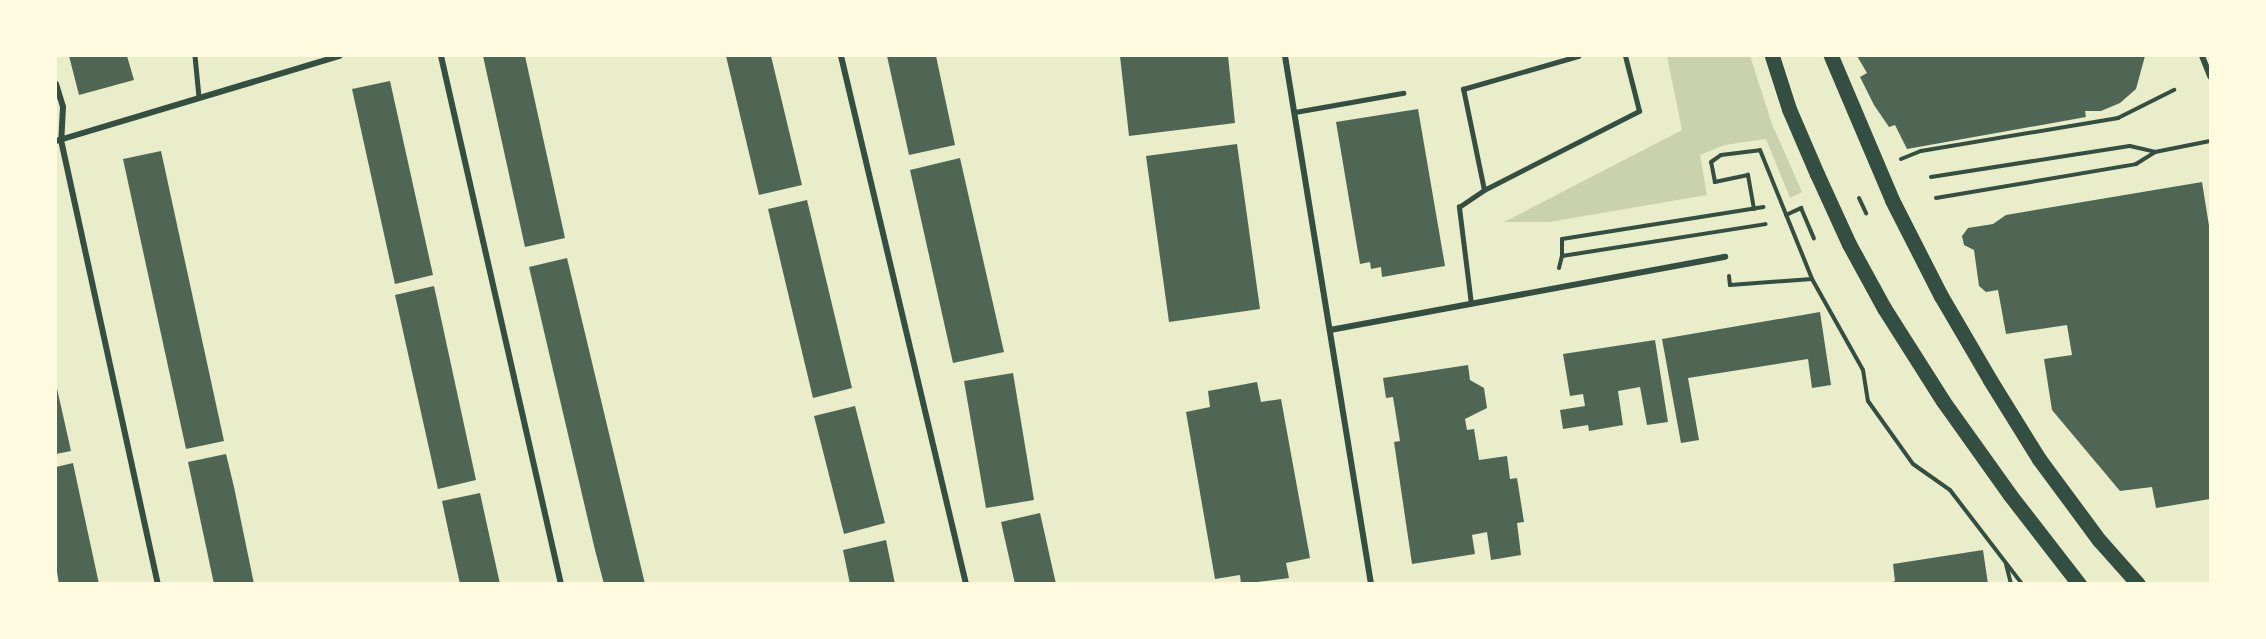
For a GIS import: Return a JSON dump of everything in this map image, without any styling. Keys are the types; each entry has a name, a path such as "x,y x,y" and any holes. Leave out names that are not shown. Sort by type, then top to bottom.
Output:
{"main road":[{"path":"1772,56 1789,109 1817,174 1849,244 1884,308 1943,401 2010,495 2079,584"},
{"path":"1831,56 1892,200 1941,296 2039,459 2099,540 2138,584"}],"street":[{"path":"58,140 340,56"},
{"path":"441,56 561,584"},
{"path":"841,56 966,584"},
{"path":"1285,56 1371,584"},
{"path":"2202,56 2211,76"},
{"path":"56,84 63,107 58,140 158,584"},
{"path":"1330,330 1725,257"}],"lane":[{"path":"195,56 199,97"},
{"path":"1484,190 1463,89 1578,56"},
{"path":"1471,304 1459,207 1484,190 1639,111 1625,56"},
{"path":"1295,112 1403,93"}],"path":[{"path":"1898,160 1921,151 2118,118 2174,90"},
{"path":"1936,198 2136,164 2155,152 2211,141"},
{"path":"1931,177 2130,146 2155,152"},
{"path":"1754,209 1748,175 1715,182 1711,162 1721,155 1760,150 1812,279 1863,370 1868,401 1913,464 1950,490 2022,584"},
{"path":"1558,274 1562,257 1562,239 1763,207"},
{"path":"1786,215 1800,208 1814,238"},
{"path":"1562,257 1766,224"},
{"path":"1725,257 1730,285 1812,279"},
{"path":"2005,560 2011,584"}],"green space":[{"path":"1667,56 1750,56 1772,124 1802,192 1790,198 1766,139 1725,145 1700,155 1707,195 1549,222 1504,222 1682,130"}],"building":[{"path":"69,56 127,56 134,80 79,95"},
{"path":"483,56 525,56 565,238 525,247"},
{"path":"726,56 771,56 802,185 759,195"},
{"path":"887,56 936,56 955,145 909,155"},
{"path":"1120,56 1228,56 1235,123 1129,136"},
{"path":"1857,56 2145,56 2136,89 2120,103 2101,111 2085,111 2086,117 1907,149 1895,125 1889,127 1874,105 1860,77 1867,73"},
{"path":"390,81 433,275 395,284 352,89"},
{"path":"1418,109 1445,266 1382,277 1381,267 1371,269 1370,262 1360,264 1336,122"},
{"path":"1237,144 1260,309 1169,322 1146,156"},
{"path":"161,151 224,441 186,449 123,159"},
{"path":"960,158 1004,352 953,363 910,170"},
{"path":"2202,182 2210,232 2210,499 2156,508 2152,487 2120,491 2052,410 2044,359 2072,355 2067,325 2006,334 1998,290 1986,292 1979,286 1974,250 1964,245 1962,236 1968,228 1993,224 2006,215"},
{"path":"807,200 852,388 813,398 768,209"},
{"path":"567,258 645,584 604,584 595,550 529,267"},
{"path":"434,286 476,480 438,489 395,295"},
{"path":"1820,312 1831,385 1812,388 1808,359 1688,378 1699,440 1681,443 1662,339"},
{"path":"1655,340 1668,422 1647,425 1640,387 1618,391 1623,425 1589,431 1588,425 1563,429 1560,410 1585,406 1583,394 1570,396 1563,354"},
{"path":"1468,365 1470,380 1484,388 1487,408 1465,419 1467,430 1474,429 1479,460 1507,456 1510,479 1517,478 1524,522 1517,523 1521,555 1491,560 1487,532 1472,535 1475,554 1412,564 1394,442 1400,441 1393,397 1386,398 1383,378"},
{"path":"1013,373 1034,500 986,508 964,381"},
{"path":"1257,382 1261,402 1281,399 1310,558 1286,563 1289,578 1241,584 1240,575 1215,579 1186,412 1210,407 1208,391"},
{"path":"56,384 71,451 56,454"},
{"path":"855,406 885,523 844,534 814,416"},
{"path":"226,454 254,584 214,584 188,462"},
{"path":"73,463 99,584 59,584 56,566 56,467"},
{"path":"480,493 500,584 460,584 442,501"},
{"path":"1040,513 1056,584 1015,584 1001,522"},
{"path":"886,540 895,584 850,584 843,550"},
{"path":"1983,550 1988,584 1886,584 1895,581 1893,564"}]}
